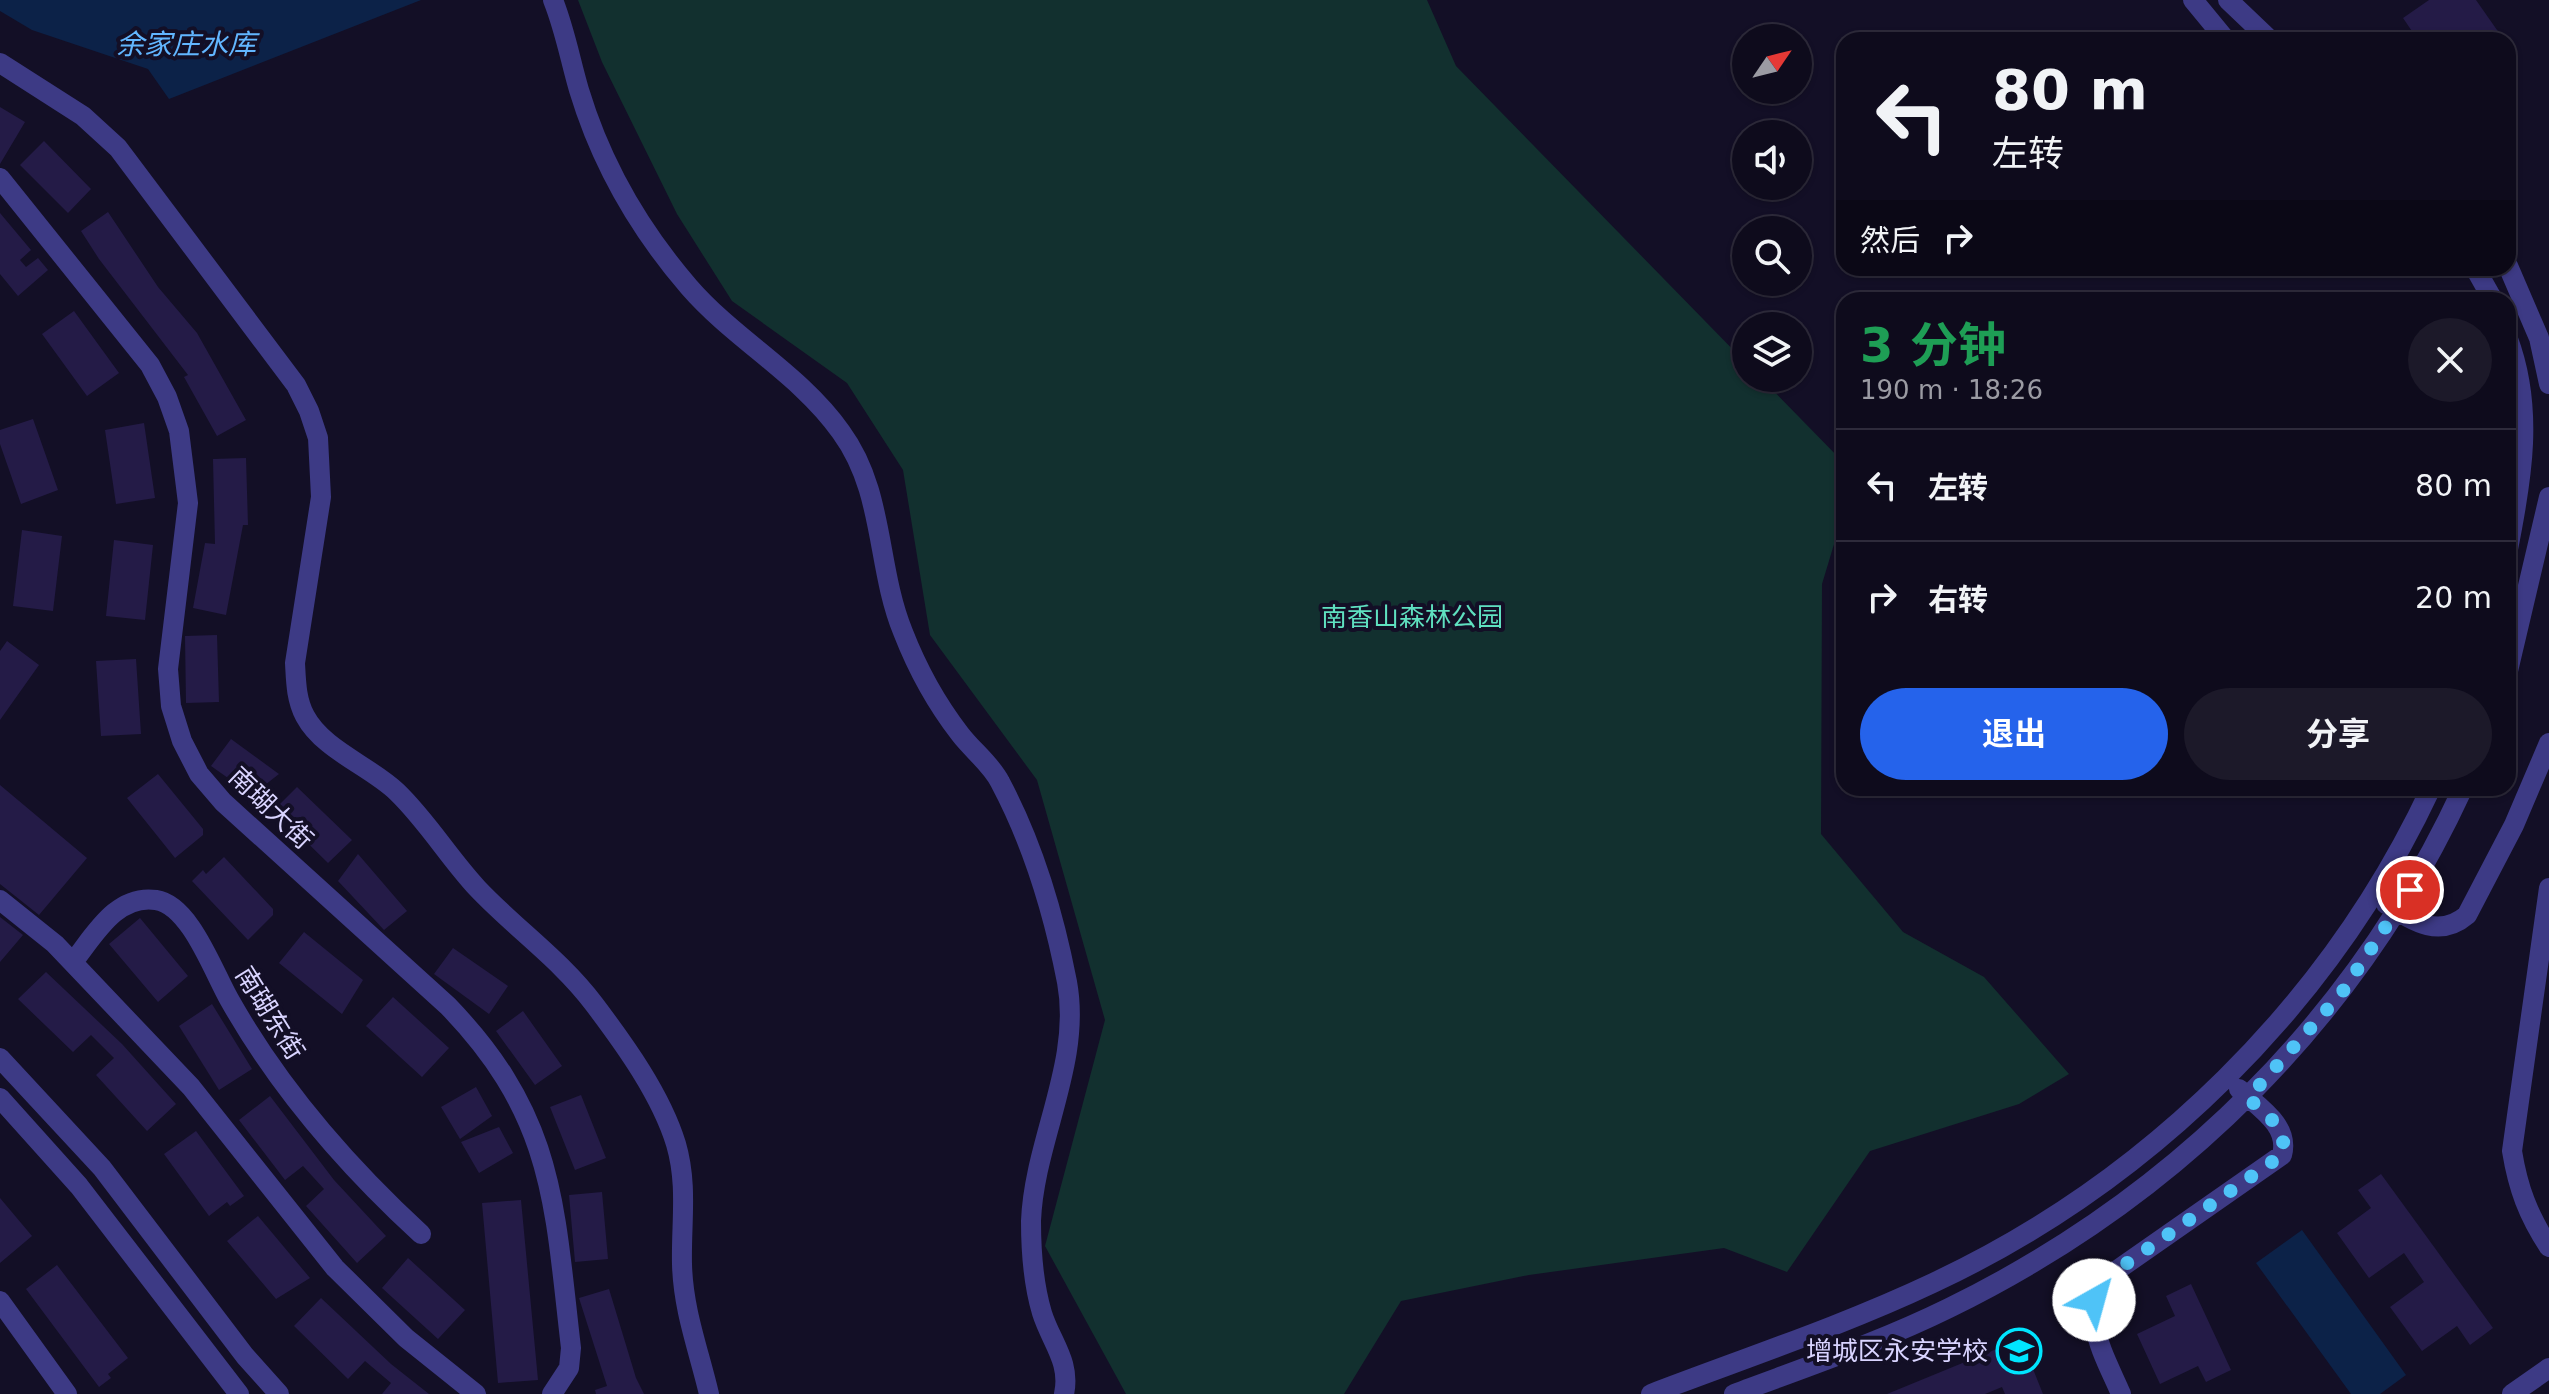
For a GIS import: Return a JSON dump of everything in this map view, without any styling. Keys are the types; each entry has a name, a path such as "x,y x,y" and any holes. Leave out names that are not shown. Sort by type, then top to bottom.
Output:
{"street":[{"path":"553,0 598,143 624,195 654,244 691,289 731,330 813,397 844,435 866,478 880,525 884,573 902,630 927,684 960,734 999,779 1034,859 1067,983 1069,1008 1065,1060 1031,1215 1032,1267 1043,1316 1065,1363 1064,1394"},
{"path":"2193,0 2219,32"},
{"path":"2228,0 2262,32"},
{"path":"0,63 64,102 118,148 296,385 318,438 322,468 321,497 295,663 296,690 305,716 322,737 395,790 417,811 475,886 573,977 595,1005 658,1104 681,1166 685,1208 682,1265 688,1322 709,1394"},
{"name":"南瑚大街","path":"0,178 150,365 179,431 188,503 168,669 171,706 182,741 199,774 223,802 448,1006 481,1040 508,1078 530,1120 546,1165 555,1211 571,1348 569,1368 552,1394"},
{"path":"2512,276 2539,338 2549,384"},
{"path":"2516,372 2521,393 2524,440 2516,511"},
{"path":"2516,641 2549,497"},
{"path":"2372,896 2425,926 2440,929 2455,925 2467,915 2514,825 2549,743"},
{"path":"1651,1394 1862,1314 1935,1282 2005,1245 2072,1203 2137,1156 2226,1077 2287,1014 2372,896 2427,796"},
{"path":"1734,1394 1873,1342 1948,1309 2020,1271 2089,1228 2155,1180 2248,1098 2341,994 2397,912 2459,796"},
{"path":"2549,888 2512,1151 2517,1184 2529,1216 2549,1247"},
{"path":"0,900 73,962 191,1087 335,1268 406,1338 476,1394"},
{"name":"南瑚东街","path":"73,962 112,913 133,900 157,900 179,911 238,1015 291,1093 352,1167 421,1234"},
{"path":"0,1058 102,1168 245,1356 279,1394"},
{"path":"2121,1394 2097,1336 2094,1300 2113,1273 2282,1155 2285,1142 2282,1130 2226,1077"},
{"path":"0,1098 79,1186 239,1394"},
{"path":"0,1301 67,1394"},
{"path":"2512,1394 2549,1368"}],"green space":[{"name":"南香山森林公园","path":"578,0 1427,0 1456,66 1732,349 1732,392 1775,392 1836,455 1836,538 1822,584 1821,834 1903,932 1984,977 2069,1074 2019,1104 1870,1151 1787,1272 1724,1248 1529,1275 1401,1301 1344,1394 1126,1394 1045,1246 1105,1020 1037,780 930,635 903,470 847,383 732,301 677,214 602,62"}],"water":[{"name":"余家庄水库","path":"0,0 421,0 169,99 148,69 32,30 0,11"},
{"path":"2302,1230 2406,1375 2380,1394 2351,1394 2256,1263"}],"building":[{"path":"2429,0 2476,0 2498,32 2413,32 2403,18"},
{"path":"0,107 25,122 0,164"},
{"path":"44,141 91,189 68,213 20,165"},
{"path":"108,212 158,287 197,333 246,420 217,436 184,377 188,375 99,259 81,231"},
{"path":"0,213 31,250 20,260 26,267 38,258 48,270 18,296 0,274"},
{"path":"74,311 119,373 87,396 42,334"},
{"path":"33,419 58,490 21,504 0,444 0,430"},
{"path":"144,423 155,498 116,504 105,430"},
{"path":"246,458 248,525 243,525 226,615 193,608 205,543 215,544 213,459"},
{"path":"22,530 62,536 53,611 13,606"},
{"path":"114,540 153,545 145,620 106,616"},
{"path":"217,635 219,702 186,703 185,636"},
{"path":"7,641 39,665 0,720 0,651"},
{"path":"136,659 141,734 101,736 96,661"},
{"path":"231,739 279,774 252,795 211,766"},
{"path":"158,774 203,829 203,835 175,858 127,798"},
{"path":"0,785 87,858 39,915 0,884"},
{"path":"297,787 352,840 328,863 274,810"},
{"path":"358,854 407,911 384,930 338,881"},
{"path":"224,857 273,909 273,915 248,940 192,881 203,870 206,874"},
{"path":"0,917 23,935 0,962"},
{"path":"140,918 188,976 158,1002 109,944"},
{"path":"304,932 363,980 342,1014 279,963"},
{"path":"453,948 508,986 489,1014 434,974"},
{"path":"46,972 122,1044 176,1104 147,1131 96,1075 114,1058 91,1035 73,1052 18,999"},
{"path":"393,997 449,1048 422,1077 366,1026"},
{"path":"212,1004 252,1069 219,1090 179,1026"},
{"path":"523,1011 562,1066 535,1085 496,1031"},
{"path":"476,1087 492,1116 460,1139 441,1107"},
{"path":"581,1095 606,1158 575,1170 550,1107"},
{"path":"270,1096 334,1180 386,1236 357,1263 306,1206 324,1189 303,1166 285,1180 239,1120"},
{"path":"499,1127 513,1153 479,1173 461,1142"},
{"path":"196,1131 244,1196 230,1206 227,1202 209,1216 164,1154"},
{"path":"2381,1174 2493,1328 2470,1345 2457,1326 2422,1351 2390,1307 2424,1282 2404,1253 2369,1278 2337,1233 2371,1208 2358,1190"},
{"path":"602,1192 608,1259 575,1262 569,1195"},
{"path":"0,1198 32,1236 0,1263"},
{"path":"521,1200 538,1380 498,1383 482,1203"},
{"path":"258,1216 310,1278 276,1299 227,1241"},
{"path":"408,1258 465,1310 438,1339 382,1288"},
{"path":"57,1265 128,1358 108,1374 111,1378 99,1387 26,1289"},
{"path":"2191,1284 2231,1370 2206,1382 2198,1366 2160,1384 2137,1334 2175,1316 2166,1296"},
{"path":"609,1289 636,1378 644,1394 596,1394 595,1390 607,1386 579,1298"},
{"path":"321,1298 391,1364 429,1394 382,1394 391,1383 365,1361 348,1379 294,1326"},
{"path":"2021,1339 2043,1394 2005,1394 2002,1387 1985,1394 1887,1394"}],"place":[{"name":"增城区永安学校","path":"2019,1351"}],"route":[{"path":"2094,1300 2113,1273 2282,1155 2285,1142 2282,1130 2248,1098 2341,994 2410,890"}]}
